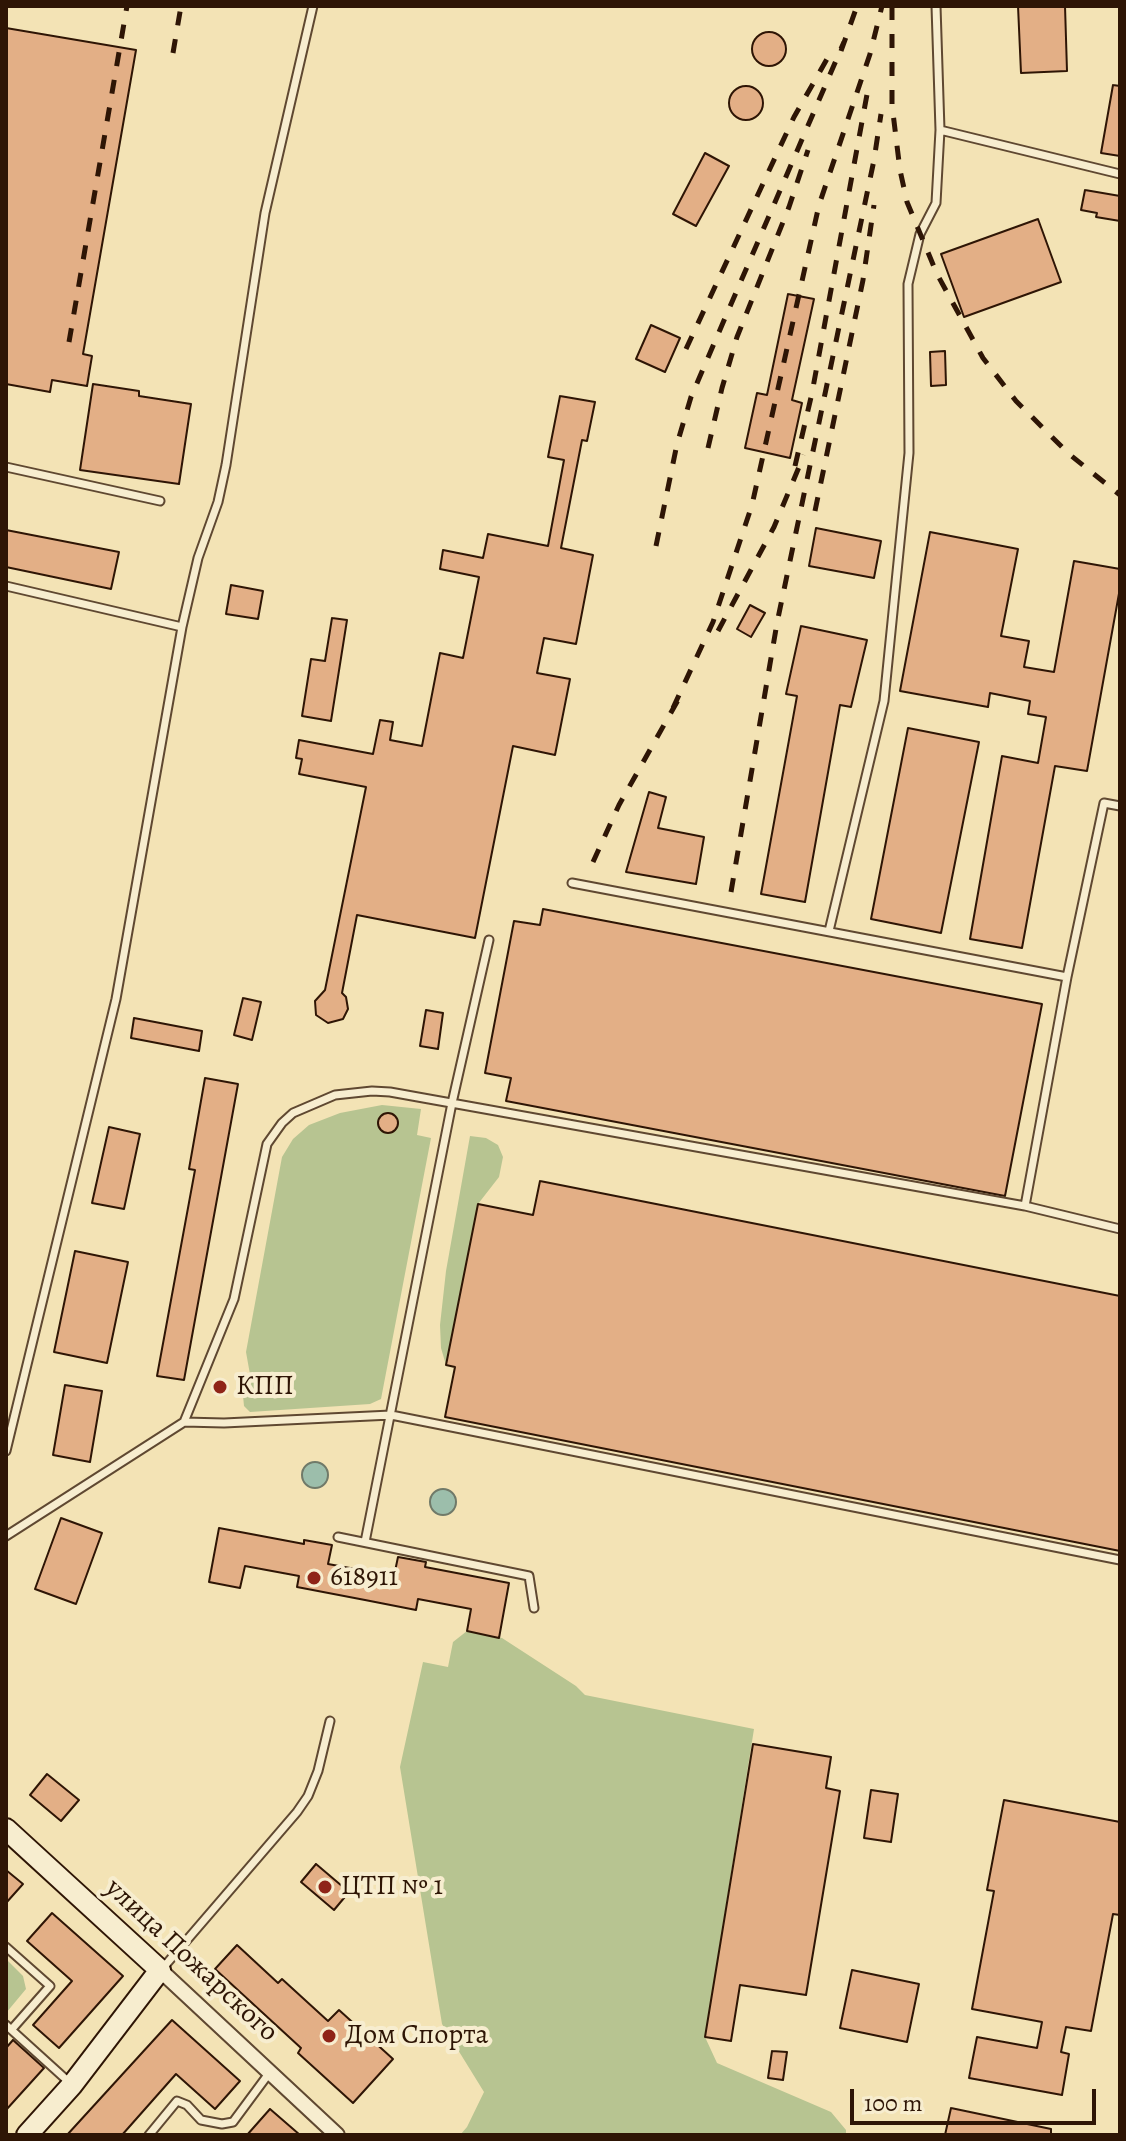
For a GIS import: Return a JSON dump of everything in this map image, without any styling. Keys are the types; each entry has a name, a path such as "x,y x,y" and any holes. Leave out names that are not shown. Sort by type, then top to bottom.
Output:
{"street":[{"name":"улица Пожарского","path":"6,1829 337,2135"},
{"path":"27,2135 72,2085 160,1970"}],"lane":[{"path":"6,1451 116,999 182,627 198,558 218,502 226,465 265,213 313,6"},
{"path":"829,931 884,701 909,453 908,284 920,234 936,203 940,130 936,6"},
{"path":"940,130 1120,174"},
{"path":"6,467 160,501"},
{"path":"6,586 182,627"},
{"path":"1025,1206 1067,977 1104,803 1120,806"},
{"path":"572,883 1067,977"},
{"path":"365,1542 452,1103 489,940"},
{"path":"184,1422 234,1299 267,1144 293,1113 318,1100 353,1092 390,1092 452,1103 1025,1206 1120,1229"},
{"path":"6,1536 184,1422 391,1415 1120,1560"},
{"path":"338,1537 529,1576 534,1608"},
{"path":"160,1970 308,1796 318,1771 330,1721"},
{"path":"6,1947 50,1986 9,2027 72,2085"},
{"path":"149,2135 177,2101 187,2105 201,2120 222,2124 233,2122 270,2072"},
{"path":"221,2135 222,2124"}],"green space":[{"path":"382,1105 421,1109 417,1135 431,1138 381,1399 370,1404 250,1412 244,1406 242,1385 251,1380 246,1352 282,1157 293,1139 309,1125 340,1113"},
{"path":"470,1136 486,1138 498,1145 503,1157 499,1177 478,1204 446,1365 441,1348 440,1325 446,1271"},
{"path":"467,1631 502,1638 585,1695 754,1729 705,2037 717,2063 831,2112 846,2130 846,2135 460,2135 484,2092 442,2024 400,1767 423,1662 448,1667 453,1642"},
{"path":"6,1959 23,1976 26,1989 6,2013"}],"shaded area":[{"path":"315,1462 324,1466 328,1475 324,1484 315,1488 306,1484 302,1475 306,1466"},
{"path":"443,1489 452,1493 456,1502 452,1511 443,1515 434,1511 430,1502 434,1493"}],"building":[{"path":"1018,6 1065,6 1067,71 1021,73"},
{"path":"6,28 136,50 83,354 92,356 87,386 52,380 50,392 6,384"},
{"path":"769,32 781,37 786,49 781,61 769,66 757,61 752,49 757,37"},
{"path":"1113,85 1120,86 1120,156 1101,153"},
{"path":"746,86 758,91 763,103 758,115 746,120 734,115 729,103 734,91"},
{"path":"705,153 729,166 696,226 673,214"},
{"path":"1085,190 1120,196 1120,221 1096,217 1097,213 1081,210"},
{"path":"1038,219 1061,282 964,317 941,254"},
{"path":"788,294 814,299 792,400 802,403 790,458 745,448 757,393 767,395"},
{"path":"651,325 680,338 665,372 636,359"},
{"path":"945,351 946,385 931,386 930,352"},
{"path":"93,384 139,391 139,396 191,404 179,484 80,470"},
{"path":"560,396 595,402 587,441 582,440 561,548 593,555 576,644 544,638 537,673 570,679 555,755 513,746 475,938 357,915 342,993 348,1009 343,1019 328,1023 316,1015 315,1001 325,990 366,787 299,774 302,759 296,758 299,740 373,754 380,720 393,722 390,740 422,746 440,653 463,658 479,577 440,569 443,550 483,558 488,534 548,546 564,460 548,457"},
{"path":"816,528 881,541 874,578 809,566"},
{"path":"6,530 119,552 111,589 6,567"},
{"path":"930,532 1018,549 1001,636 1029,641 1024,667 1054,672 1074,561 1120,569 1120,588 1087,771 1055,766 1022,948 970,939 1002,756 1038,763 1046,717 1028,714 1030,701 990,693 988,707 900,691"},
{"path":"231,585 263,591 258,619 226,614"},
{"path":"750,605 765,613 751,637 737,629"},
{"path":"332,618 347,620 331,721 302,716 311,659 325,661"},
{"path":"801,626 867,640 851,707 840,705 805,902 761,894 797,696 786,694"},
{"path":"908,728 979,742 941,933 871,919"},
{"path":"649,792 666,797 658,828 704,837 696,884 626,872"},
{"path":"543,909 1042,1004 1005,1196 506,1101 511,1078 485,1073 514,921 540,925"},
{"path":"243,998 261,1002 252,1040 234,1035"},
{"path":"426,1010 443,1013 438,1049 420,1046"},
{"path":"134,1018 202,1031 199,1051 131,1038"},
{"path":"205,1078 238,1084 184,1380 157,1376 195,1170 189,1169"},
{"path":"388,1113 395,1116 398,1123 395,1130 388,1133 381,1130 378,1123 381,1116"},
{"path":"109,1127 140,1134 124,1209 92,1203"},
{"path":"540,1181 1120,1296 1120,1551 445,1417 455,1367 446,1365 478,1204 533,1215"},
{"path":"75,1251 128,1262 107,1363 54,1352"},
{"path":"65,1385 102,1391 90,1462 53,1455"},
{"path":"61,1518 102,1533 76,1604 35,1589"},
{"path":"219,1528 304,1544 304,1540 332,1545 328,1564 394,1576 398,1557 426,1562 425,1567 509,1583 499,1638 467,1631 471,1609 418,1599 416,1610 297,1587 299,1576 245,1566 240,1588 209,1582"},
{"path":"753,1744 831,1757 826,1788 840,1791 806,1995 740,1985 731,2041 705,2037"},
{"path":"47,1774 79,1800 61,1821 30,1795"},
{"path":"871,1790 898,1794 891,1842 864,1838"},
{"path":"1004,1800 1120,1822 1120,1915 1113,1914 1091,2031 1066,2027 1061,2052 1069,2054 1062,2095 969,2078 977,2037 1037,2048 1042,2022 972,2009 994,1891 987,1890"},
{"name":"ЦТП № 1","path":"316,1864 349,1892 334,1910 301,1882"},
{"path":"6,1870 23,1884 6,1903"},
{"path":"52,1913 123,1976 59,2048 33,2025 72,1981 27,1941"},
{"path":"237,1945 278,1983 282,1979 328,2021 339,2010 393,2059 353,2103 298,2053 301,2048 215,1969"},
{"path":"852,1970 919,1984 907,2042 840,2028"},
{"path":"172,2020 240,2081 215,2109 176,2074 122,2135 67,2135"},
{"path":"13,2040 44,2068 6,2110 6,2048"},
{"path":"772,2051 787,2052 783,2080 768,2078"},
{"path":"951,2108 1051,2129 1051,2135 945,2135"},
{"path":"270,2109 300,2135 247,2135"}],"railway":[{"path":"69,342 127,6"},
{"path":"173,53 181,6"},
{"path":"841,51 857,6"},
{"path":"673,708 713,622 752,505 819,205 870,54 882,6"},
{"path":"892,6 892,105 900,170 907,202 937,274 983,358 1016,401 1069,454 1120,495"},
{"path":"656,546 677,444 691,397 844,42"},
{"path":"686,349 794,117 827,59"},
{"path":"795,466 812,393 868,89"},
{"path":"731,892 777,623 881,114"},
{"path":"708,448 737,337 789,207 808,150"},
{"path":"815,511 863,280 874,205"},
{"path":"718,631 774,527 804,455"},
{"path":"593,862 619,805 678,700"}],"place":[{"name":"КПП","path":"220,1387"},
{"name":"618911","path":"314,1578"},
{"name":"ЦТП № 1","path":"325,1887"},
{"name":"Дом Спорта","path":"329,2036"}]}
